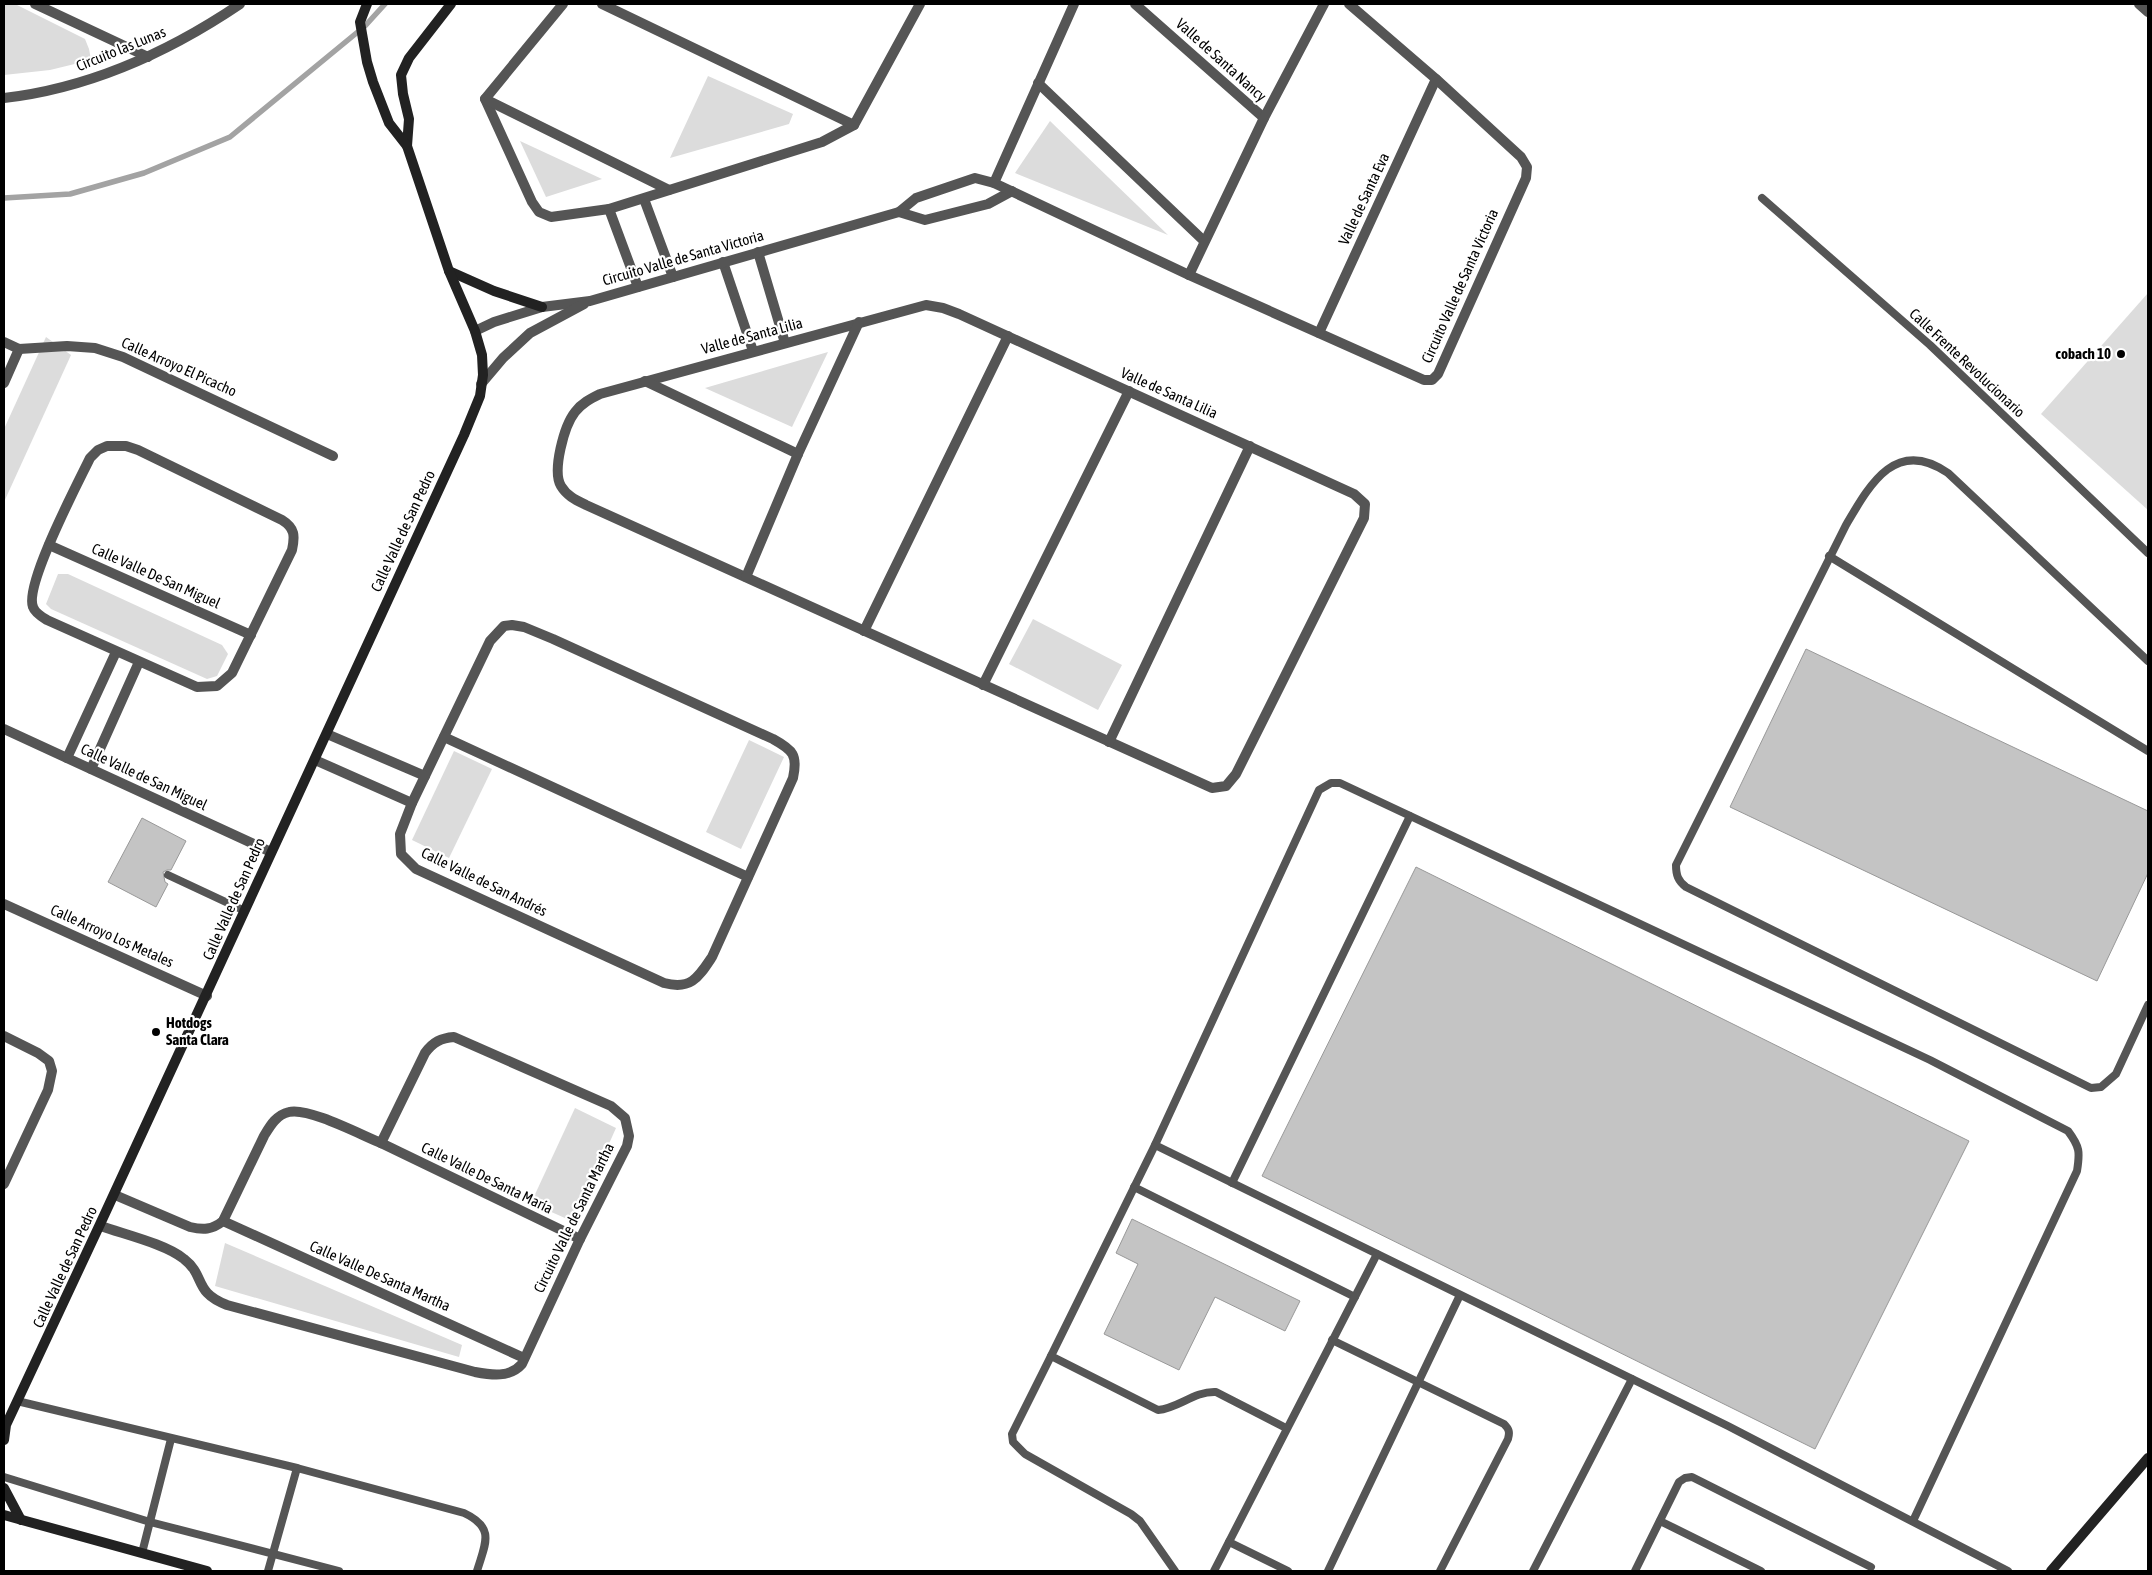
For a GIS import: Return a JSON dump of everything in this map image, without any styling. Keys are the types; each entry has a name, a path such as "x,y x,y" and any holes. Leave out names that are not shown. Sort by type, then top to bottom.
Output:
{"street":[{"path":"35,4 148,57"},
{"name":"Circuito las Lunas","path":"4,98 53,90 98,77 148,57 182,40 240,4"},
{"path":"367,4 360,22 367,62 389,123 407,146"},
{"path":"407,146 410,119 403,94 401,75 409,58 451,4"},
{"path":"485,99 563,4"},
{"path":"602,4 854,125"},
{"path":"994,183 1074,4"},
{"name":"Valle de Santa Nancy","path":"1135,4 1264,118"},
{"path":"1189,275 1264,118 1324,4"},
{"name":"Circuito Valle de Santa Victoria","path":"475,331 494,322 542,306 590,300 899,212 916,198 975,178 994,183 1012,191 1189,275 1424,380 1432,380 1438,374 1526,178 1527,167 1521,157 1436,79 1349,4"},
{"path":"2138,4 2148,12"},
{"path":"485,99 532,202 539,212 551,217 609,209 822,142 854,125 917,5"},
{"name":"Valle de Santa Eva","path":"1319,333 1436,79"},
{"path":"1038,83 1204,241"},
{"path":"485,99 670,190"},
{"name":"Calle Valle de San Pedro","path":"4,1440 5,1426 101,1226 464,435 480,396 482,355 475,331 449,270 407,146"},
{"path":"899,212 926,220 988,204 1012,191"},
{"path":"644,199 673,277"},
{"path":"609,209 638,287"},
{"path":"758,252 785,343"},
{"path":"723,262 753,351"},
{"path":"449,270 494,291 542,306"},
{"name":"Calle Valle de San Pedro","path":"481,384 503,358 530,333 590,300"},
{"name":"Valle de Santa Lilia","path":"926,305 951,310 1354,494 1365,504 1364,518 1236,774 1226,786 1212,788 1108,742 586,505 569,496 561,485 558,476 558,463 567,426 574,413 584,402 600,394 860,322 926,305"},
{"path":"746,577 798,454 860,322"},
{"path":"864,631 1008,336"},
{"name":"Calle Arroyo El Picacho","path":"4,342 19,349 67,346 95,348 123,357 334,456"},
{"path":"4,383 19,349"},
{"path":"645,381 798,454"},
{"path":"983,685 1129,391"},
{"path":"107,446 126,446 138,450 282,520 292,527 294,533 292,550 251,635 232,673 217,686 198,687 116,652 39,615 33,607 33,587 49,545 90,458 98,450 107,446"},
{"path":"1108,742 1250,446"},
{"name":"Calle Valle De San Miguel","path":"49,545 251,635"},
{"name":"Calle Valle de San Andrés","path":"512,625 524,627 553,639 773,739 791,750 795,757 795,767 793,778 712,957 704,971 695,980 686,985 674,985 655,979 416,869 401,854 400,834 412,803 444,737 490,641 504,626 512,625"},
{"path":"67,758 116,652"},
{"path":"91,769 139,662"},
{"name":"Calle Valle de San Miguel","path":"4,729 271,852"},
{"path":"327,734 425,776"},
{"path":"444,737 748,877"},
{"path":"315,760 412,803"},
{"name":"Calle Arroyo Los Metales","path":"4,904 207,996"},
{"path":"4,1036 38,1053 49,1061 52,1071 48,1090 8,1165 4,1184"},
{"name":"Circuito Valle de Santa Martha","path":"101,1226 171,1251 188,1263 206,1293 228,1305 475,1372 492,1375 512,1372 518,1368 524,1358 626,1146 629,1136 625,1118 611,1106 454,1037 442,1038 425,1052 381,1143"},
{"path":"115,1195 200,1230 217,1226 223,1221 264,1136 280,1116 290,1111 310,1113 381,1143"},
{"name":"Calle Valle De Santa María","path":"381,1143 580,1239"},
{"name":"Calle Valle De Santa Martha","path":"223,1221 524,1358"},
{"path":"2051,1571 2148,1458"},
{"path":"4,1488 20,1520"},
{"path":"4,1515 207,1571"}],"lane":[{"name":"Calle Frente Revolucionario","path":"1762,198 1930,345 2148,553"},
{"path":"2148,661 1948,472 1934,463 1918,460 1898,463 1882,472 1865,492 1829,556 1676,865 1676,874 1679,882 1686,887 2091,1088 2101,1087 2116,1074 2148,1005"},
{"path":"1829,556 2148,751"},
{"path":"1175,1571 1140,1521 1131,1514 1025,1454 1013,1442 1012,1434 1155,1146 1319,790 1331,783 1340,783 1930,1060 2068,1131 2077,1142 2080,1154 2076,1171 1913,1520"},
{"path":"1232,1183 1410,816"},
{"path":"168,875 245,911"},
{"path":"1155,1146 1632,1379 1913,1520 2008,1571"},
{"path":"1134,1187 1355,1297"},
{"path":"1214,1571 1377,1254"},
{"path":"1328,1571 1416,1382 1460,1295"},
{"path":"1332,1340 1504,1424 1510,1433 1440,1571"},
{"path":"1051,1356 1158,1410 1167,1409 1197,1394 1216,1392 1286,1428"},
{"path":"1533,1571 1632,1379"},
{"path":"17,1402 297,1468 464,1513 478,1520 484,1528 486,1538 477,1571"},
{"path":"142,1553 171,1438"},
{"path":"268,1571 297,1468"},
{"path":"4,1477 150,1522 339,1571"},
{"path":"1635,1571 1679,1482 1685,1478 1692,1477 1871,1568"},
{"path":"1660,1521 1761,1571"},
{"path":"1229,1542 1288,1571"}],"shaded area":[{"path":"4,4 15,4 85,39 91,60 50,70 4,75"},
{"path":"708,76 793,114 789,124 670,158"},
{"path":"1050,121 1168,235 1015,173"},
{"path":"520,141 602,179 546,197"},
{"name":"cobach 10","path":"2148,293 2148,510 2041,414"},
{"path":"46,337 71,355 4,502 4,429"},
{"path":"828,352 792,427 705,388"},
{"path":"58,574 68,574 222,645 228,654 217,676 207,679 51,609 46,604"},
{"path":"1033,619 1122,665 1098,710 1009,664"},
{"path":"749,740 784,757 741,849 706,832"},
{"path":"454,751 492,769 449,858 412,840"},
{"path":"575,1108 616,1128 574,1222 531,1203"},
{"path":"225,1243 462,1345 459,1357 215,1286"}],"building":[{"path":"1806,649 2148,811 2148,873 2097,981 1730,807"},
{"path":"142,818 186,841 171,870 163,872 165,882 168,884 156,907 108,882"},
{"path":"1416,867 1969,1141 1815,1449 1262,1176"},
{"path":"1132,1219 1300,1301 1285,1331 1215,1297 1179,1370 1104,1334 1138,1264 1116,1253"}],"waterway":[{"path":"4,198 70,194 144,173 230,137 365,26 385,4"}],"place":[{"name":"cobach 10","path":"2121,354"},
{"name":"Hotdogs Santa Clara","path":"156,1032"}]}
